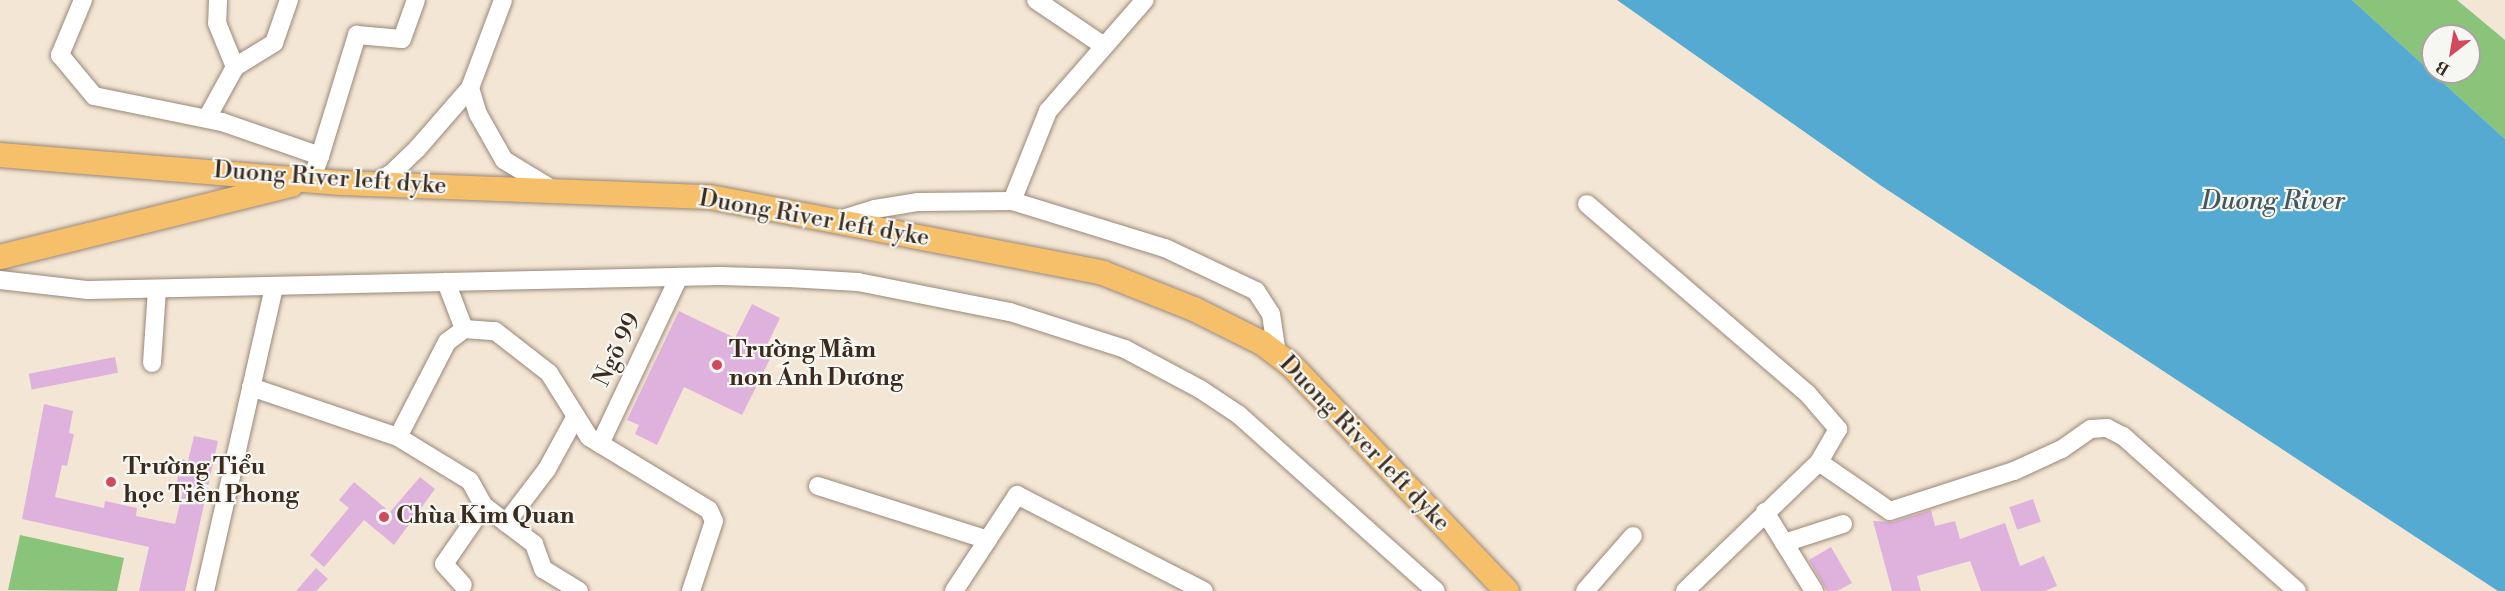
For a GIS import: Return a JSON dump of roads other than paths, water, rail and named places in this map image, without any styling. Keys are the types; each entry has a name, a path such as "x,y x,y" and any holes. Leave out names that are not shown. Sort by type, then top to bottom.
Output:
{"main road":[{"name":"Duong River left dyke","path":"0,155 311,181 710,197 1103,273 1194,309 1277,354 1315,388 1507,591"},
{"path":"0,257 311,181"}],"street":[{"path":"83,0 60,55 94,96 207,118 320,156"},
{"path":"218,0 217,23 235,67"},
{"path":"207,118 235,67 274,43 290,0"},
{"path":"311,181 357,35 402,39 416,0"},
{"path":"372,184 392,173 417,149 470,88 503,0"},
{"path":"1036,0 1104,46"},
{"path":"1012,201 1048,111 1145,0"},
{"path":"470,88 478,114 504,160 555,191"},
{"path":"834,222 875,209 918,202 1012,201 1165,248 1256,291 1271,314 1277,354"},
{"path":"1587,204 1807,393 1838,429 1820,462 1765,512 1685,591"},
{"path":"0,280 60,289 157,290 679,277 858,282 1030,317 1125,349 1190,383 1239,415 1436,591"},
{"name":"Ngõ 99","path":"600,444 679,277"},
{"path":"446,282 464,329"},
{"path":"205,591 274,287"},
{"path":"152,363 157,290"},
{"path":"398,437 441,350 464,329 495,332 522,349 549,373 589,437 712,515 691,591"},
{"path":"251,387 398,437 470,481 484,506 534,544 543,569 579,591"},
{"path":"506,523 548,469 576,416"},
{"path":"1820,462 1890,512 2014,471 2062,449 2091,429 2107,428 2123,436 2297,591"},
{"path":"818,486 988,540"},
{"path":"954,591 1017,495 1204,591"},
{"path":"463,585 444,564 484,506"},
{"path":"1765,512 1814,591"},
{"path":"1784,543 1843,524"},
{"path":"1585,591 1633,536"}],"water":[{"name":"Duong River","path":"1617,0 2352,0 2421,63 2421,84 2444,84 2505,139 2505,591 2498,591 1880,185"}],"place":[{"name":"Trường Mầm non Ánh Dương","path":"717,365"},
{"name":"Trường Tiểu học Tiền Phong","path":"111,482"},
{"name":"Chùa Kim Quan","path":"384,517"}]}
